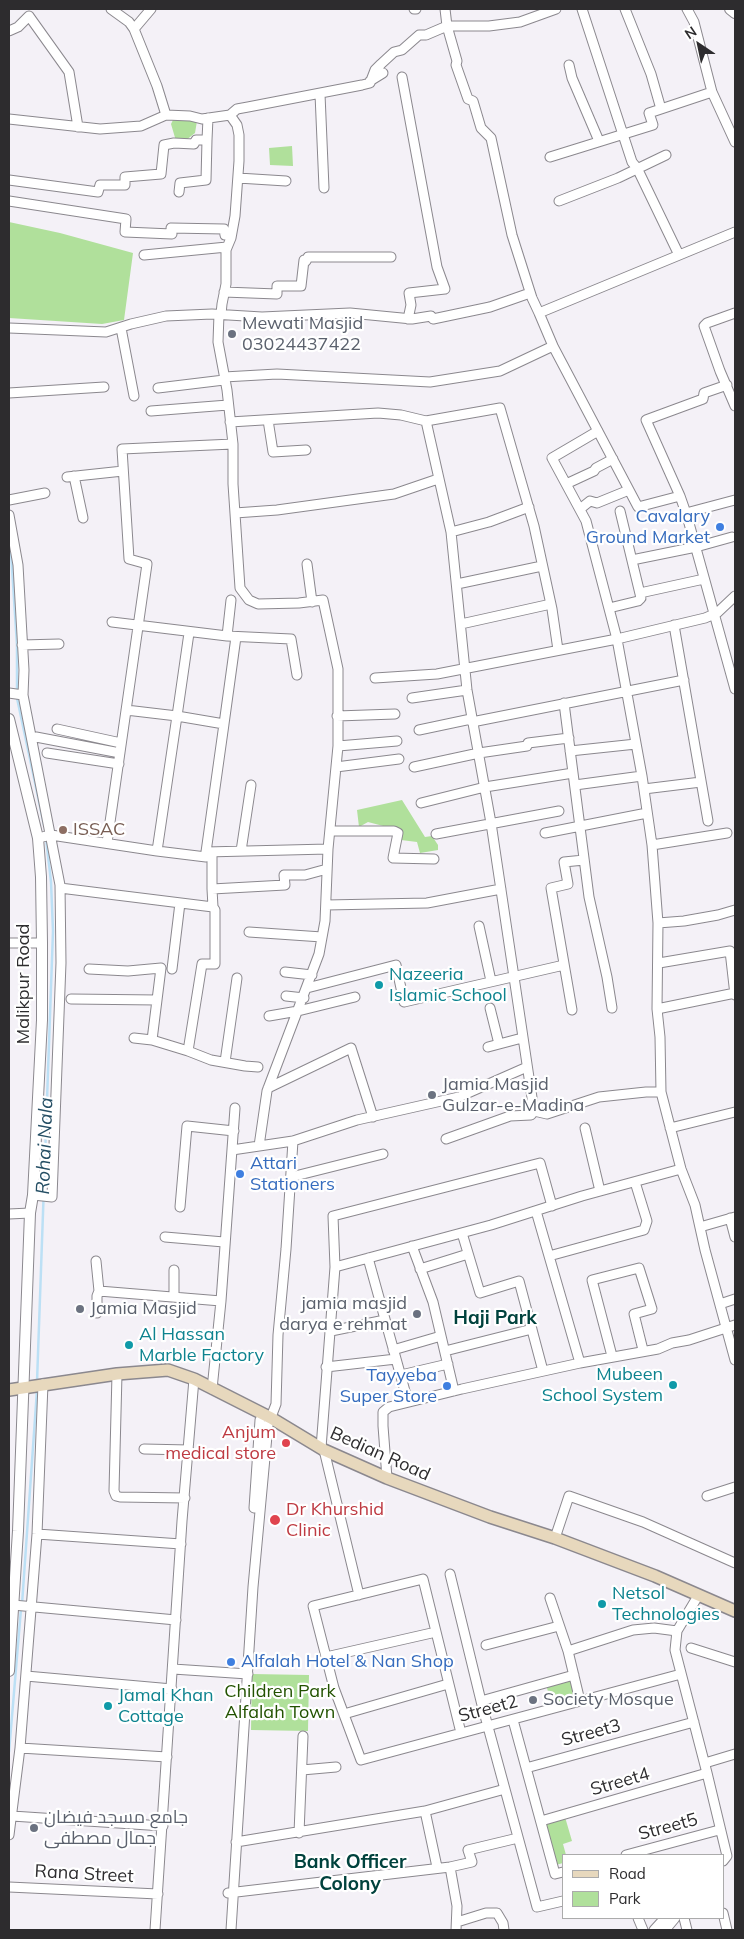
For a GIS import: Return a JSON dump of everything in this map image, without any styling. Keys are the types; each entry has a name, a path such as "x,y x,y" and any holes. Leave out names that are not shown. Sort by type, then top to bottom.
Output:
{"main road":[{"name":"Bedian Road","path":"9,1390 117,1374 168,1370 194,1380 267,1416 322,1449 387,1478 655,1576 735,1611"}],"street":[{"path":"111,9 129,22 134,29 157,86 166,115"},
{"path":"134,29 151,9"},
{"path":"444,9 446,26 457,61 456,65 468,99 473,101 481,128 491,138 512,235 530,293 553,346 638,507"},
{"path":"370,81 375,70 394,52 402,50 419,35 426,35 446,26 488,26 520,22 556,9"},
{"path":"582,9 632,162 637,168 679,255"},
{"path":"625,9 651,74 662,109"},
{"path":"688,9 694,22 712,92 735,142"},
{"path":"730,9 735,13"},
{"path":"9,31 18,27 29,16 69,72 78,127"},
{"path":"568,64 572,78 599,141"},
{"path":"9,119 100,130 141,126 166,115 208,118 230,115 237,109 325,94 328,90 370,83 370,81 383,74"},
{"path":"402,77 437,267 445,289 409,294 411,305 408,319"},
{"path":"550,157 653,125 649,113 712,92"},
{"path":"320,94 324,188"},
{"path":"230,115 237,125 239,135 238,178 231,235 227,247 218,342 228,390 233,444 240,588 249,600 258,604 323,600 338,669 338,746 322,937 319,954 304,998 268,1088 259,1146"},
{"path":"179,192 180,183 206,180 208,118"},
{"path":"9,180 98,192 100,185 124,186 125,177 161,174 164,145 174,143 194,144 196,140 207,140"},
{"path":"559,201 618,178 666,155"},
{"path":"238,178 286,181"},
{"path":"9,201 126,219 125,232 172,234 171,228 224,229 225,235 231,235"},
{"path":"539,312 735,232"},
{"path":"144,255 227,247"},
{"path":"224,292 277,294 277,286 301,286 304,260 306,261 308,257 391,257"},
{"path":"9,328 106,332 166,316 220,314 262,317 350,313 408,319 431,316 432,319 490,307 530,293"},
{"path":"735,313 707,323 704,326 735,406"},
{"path":"121,328 134,396"},
{"path":"158,388 224,378 277,374 430,382 500,371 553,346"},
{"path":"727,386 704,393 703,400 646,420 686,513 735,689"},
{"path":"9,393 104,387"},
{"path":"151,411 228,405"},
{"path":"230,422 378,413 402,414 426,421 500,408 529,507 551,604 558,650"},
{"path":"268,420 273,452 306,450"},
{"path":"426,421 451,532 467,690 491,823 512,976 534,1111"},
{"path":"598,431 552,458 586,521 617,639 642,776 652,845 658,923 657,1009 660,1037 661,1092 681,1169 695,1206 720,1304 731,1327 735,1360"},
{"path":"107,844 147,564 129,559 122,448 233,444"},
{"path":"566,484 613,460"},
{"path":"83,518 71,477 123,471"},
{"path":"235,513 277,510 394,494 438,479"},
{"path":"580,509 590,502 597,503 629,490"},
{"path":"9,500 45,493"},
{"path":"609,608 640,600 632,560 617,512 680,496"},
{"path":"686,513 735,500"},
{"path":"451,532 489,522 529,507"},
{"path":"9,515 18,565 22,644 16,694 51,835 60,888 61,963 50,1020 52,1197 34,1195"},
{"path":"632,560 696,547 732,536"},
{"path":"307,564 312,602"},
{"path":"457,584 542,566"},
{"path":"640,593 704,579"},
{"path":"376,678 436,674 617,639 714,615 735,596"},
{"path":"188,1051 202,964 214,964 214,910 209,852 224,724 231,636 230,600"},
{"path":"461,624 551,604"},
{"path":"112,622 231,636 291,639 298,675"},
{"path":"674,625 708,821"},
{"path":"157,852 189,632"},
{"path":"22,644 59,644"},
{"path":"419,730 684,680"},
{"path":"412,698 467,690"},
{"path":"564,703 589,897 612,1008"},
{"path":"126,710 224,724"},
{"path":"337,716 395,714"},
{"name":"Malikpur Road","path":"9,719 39,837 42,943 50,1020 38,1130 34,1195 30,1213 34,1385 13,1531 22,1606 9,1671"},
{"path":"57,729 121,743"},
{"path":"36,737 120,754"},
{"path":"414,767 527,746 528,743 569,738"},
{"path":"338,746 398,741"},
{"path":"570,751 636,744"},
{"path":"47,753 118,764"},
{"path":"336,767 399,759"},
{"path":"421,803 485,787 573,773"},
{"path":"575,785 642,776"},
{"path":"644,789 701,782"},
{"path":"241,851 251,785"},
{"path":"436,834 559,810"},
{"path":"544,833 647,813"},
{"path":"331,832 394,830 398,833 393,858 434,860"},
{"path":"652,845 727,833"},
{"path":"39,837 51,835 157,852 206,857 209,852"},
{"path":"209,852 328,850"},
{"path":"572,1010 551,888 568,884 564,862 584,860"},
{"path":"212,889 285,885 284,875 304,875 327,869"},
{"path":"60,888 213,907"},
{"path":"326,905 427,903 501,889"},
{"path":"172,969 180,904"},
{"path":"658,923 701,918 735,910"},
{"path":"479,926 490,981"},
{"path":"249,932 322,937"},
{"path":"9,943 42,943"},
{"path":"657,1009 735,994 730,950 659,963"},
{"path":"307,988 396,965 404,1002 564,965"},
{"path":"90,969 128,971 161,968 152,1040"},
{"path":"285,972 312,975"},
{"path":"225,1062 238,978"},
{"path":"286,996 304,998"},
{"path":"269,1016 355,997"},
{"path":"71,999 157,1000"},
{"path":"490,1008 500,1044"},
{"path":"134,1038 152,1040 211,1060 258,1067"},
{"path":"488,1047 522,1038"},
{"path":"268,1088 351,1048 373,1117"},
{"path":"232,1150 293,1141 373,1117 459,1097 527,1067"},
{"path":"534,1111 547,1114 599,1097 661,1092"},
{"path":"212,1389 235,1108"},
{"path":"446,1139 510,1116 531,1115 534,1111"},
{"path":"670,1128 735,1112"},
{"path":"180,1207 187,1126 234,1131"},
{"path":"584,1128 600,1191"},
{"path":"38,1130 52,1131"},
{"path":"231,1930 230,1893 261,1465 268,1425 267,1416 276,1404 278,1335 293,1141"},
{"path":"291,1176 383,1154"},
{"path":"359,1595 322,1449 326,1368 331,1331 335,1267 333,1216 540,1163 552,1206"},
{"path":"335,1267 462,1233 600,1191 681,1169"},
{"path":"549,1256 644,1230 647,1221 635,1182"},
{"path":"536,1211 580,1363"},
{"path":"9,1214 30,1213"},
{"path":"700,1227 733,1217 735,1237"},
{"path":"462,1233 480,1293 519,1281 543,1371"},
{"path":"166,1237 224,1242"},
{"path":"412,1246 432,1302 454,1390"},
{"path":"420,1269 468,1254"},
{"path":"368,1258 408,1402"},
{"path":"96,1261 99,1292 97,1296 97,1313"},
{"path":"612,1356 592,1280 639,1268 652,1309 634,1314 643,1350"},
{"path":"174,1270 174,1297"},
{"path":"99,1292 220,1301"},
{"path":"720,1304 735,1299"},
{"path":"331,1331 385,1320"},
{"path":"387,1478 384,1412 389,1407 454,1390 612,1356 658,1349 672,1343 689,1340 731,1327"},
{"path":"445,1351 532,1329"},
{"path":"326,1368 395,1354 441,1336"},
{"path":"401,1375 448,1364"},
{"path":"117,1374 114,1491 116,1496 185,1498"},
{"path":"155,1930 194,1380"},
{"path":"9,1835 20,1748 26,1676 22,1606 37,1534 34,1385"},
{"path":"144,1449 189,1450"},
{"path":"707,1496 735,1487"},
{"path":"555,1538 569,1496 643,1522 735,1563"},
{"path":"37,1534 181,1544"},
{"path":"450,1574 488,1726 537,1907 562,1901"},
{"path":"448,1684 344,1714 334,1688 313,1606 423,1579 461,1734"},
{"path":"698,1596 678,1632 675,1650 708,1773 719,1830 727,1856 724,1860"},
{"path":"550,1598 568,1650 580,1702"},
{"path":"22,1606 176,1620"},
{"path":"486,1645 559,1626"},
{"path":"568,1650 632,1630 654,1628 678,1632"},
{"path":"326,1657 436,1632"},
{"path":"691,1648 735,1662"},
{"path":"173,1669 245,1674"},
{"path":"226,1930 236,1842 245,1674"},
{"name":"Street2","path":"344,1714 361,1760 681,1674"},
{"path":"482,1701 574,1675"},
{"path":"26,1676 172,1689"},
{"path":"512,1720 541,1821 559,1873"},
{"name":"Street3","path":"526,1768 694,1722"},
{"path":"299,1832 303,1736"},
{"path":"20,1748 167,1757"},
{"path":"705,1763 735,1754"},
{"path":"302,1770 336,1767"},
{"name":"Street4","path":"541,1821 708,1773"},
{"path":"236,1842 425,1811 505,1789"},
{"path":"425,1811 437,1867"},
{"path":"12,1816 163,1826"},
{"name":"Street5","path":"630,1854 719,1830"},
{"path":"230,1893 437,1867 450,1867 472,1862 468,1850 518,1838"},
{"path":"450,1867 457,1906 456,1926 486,1913 497,1914 503,1923 504,1930"},
{"name":"Rana Street","path":"9,1887 158,1894"},
{"path":"724,1917 727,1930"},
{"path":"654,1930 664,1919"},
{"path":"665,1930 674,1919"}],"green space":[{"path":"173,120 197,121 195,133 185,141 176,141 171,124"},
{"path":"292,146 293,166 270,165 269,148"},
{"path":"9,222 60,233 133,253 124,320 102,324 9,318"},
{"path":"402,800 425,837 432,836 438,845 438,850 420,853 417,842 401,840 401,832 393,826 387,827 368,822 359,827 357,810"},
{"name":"Children Park Alfalah Town","path":"252,1674 309,1675 308,1731 251,1730"},
{"path":"571,1678 576,1700 553,1707 546,1685"},
{"path":"565,1817 572,1841 563,1844 566,1854 562,1854 562,1863 556,1865 544,1823"}],"waterway":[{"name":"Rohai Nala","path":"9,542 17,645 17,698 44,825"},
{"name":"Rohai Nala","path":"37,1382 53,931 51,882 46,838"},
{"name":"Rohai Nala","path":"22,1604 37,1390"},
{"name":"Rohai Nala","path":"9,1752 21,1609"}],"place":[{"name":"Mewati Masjid 03024437422","path":"232,334"},
{"name":"Cavalary Ground Market","path":"720,527"},
{"name":"ISSAC","path":"63,830"},
{"name":"Nazeeria Islamic School","path":"379,985"},
{"name":"Jamia Masjid Gulzar-e-Madina","path":"432,1095"},
{"name":"Attari Stationers","path":"240,1174"},
{"name":"Jamia Masjid","path":"80,1309"},
{"name":"jamia masjid darya e rehmat","path":"417,1314"},
{"name":"Al Hassan Marble Factory","path":"129,1345"},
{"name":"Mubeen School System","path":"673,1385"},
{"name":"Tayyeba Super Store","path":"447,1386"},
{"name":"Anjum medical store","path":"286,1443"},
{"name":"Dr Khurshid Clinic","path":"275,1520"},
{"name":"Netsol Technologies","path":"602,1604"},
{"name":"Alfalah Hotel & Nan Shop","path":"231,1662"},
{"name":"Society Mosque","path":"533,1700"},
{"name":"Jamal Khan Cottage","path":"108,1706"},
{"name":"جامع مسجد فیضان جمال مصطفی","path":"34,1828"}],"district":[{"name":"Haji Park","path":"495,1318"},
{"name":"Bank Officer Colony","path":"350,1873"}]}
